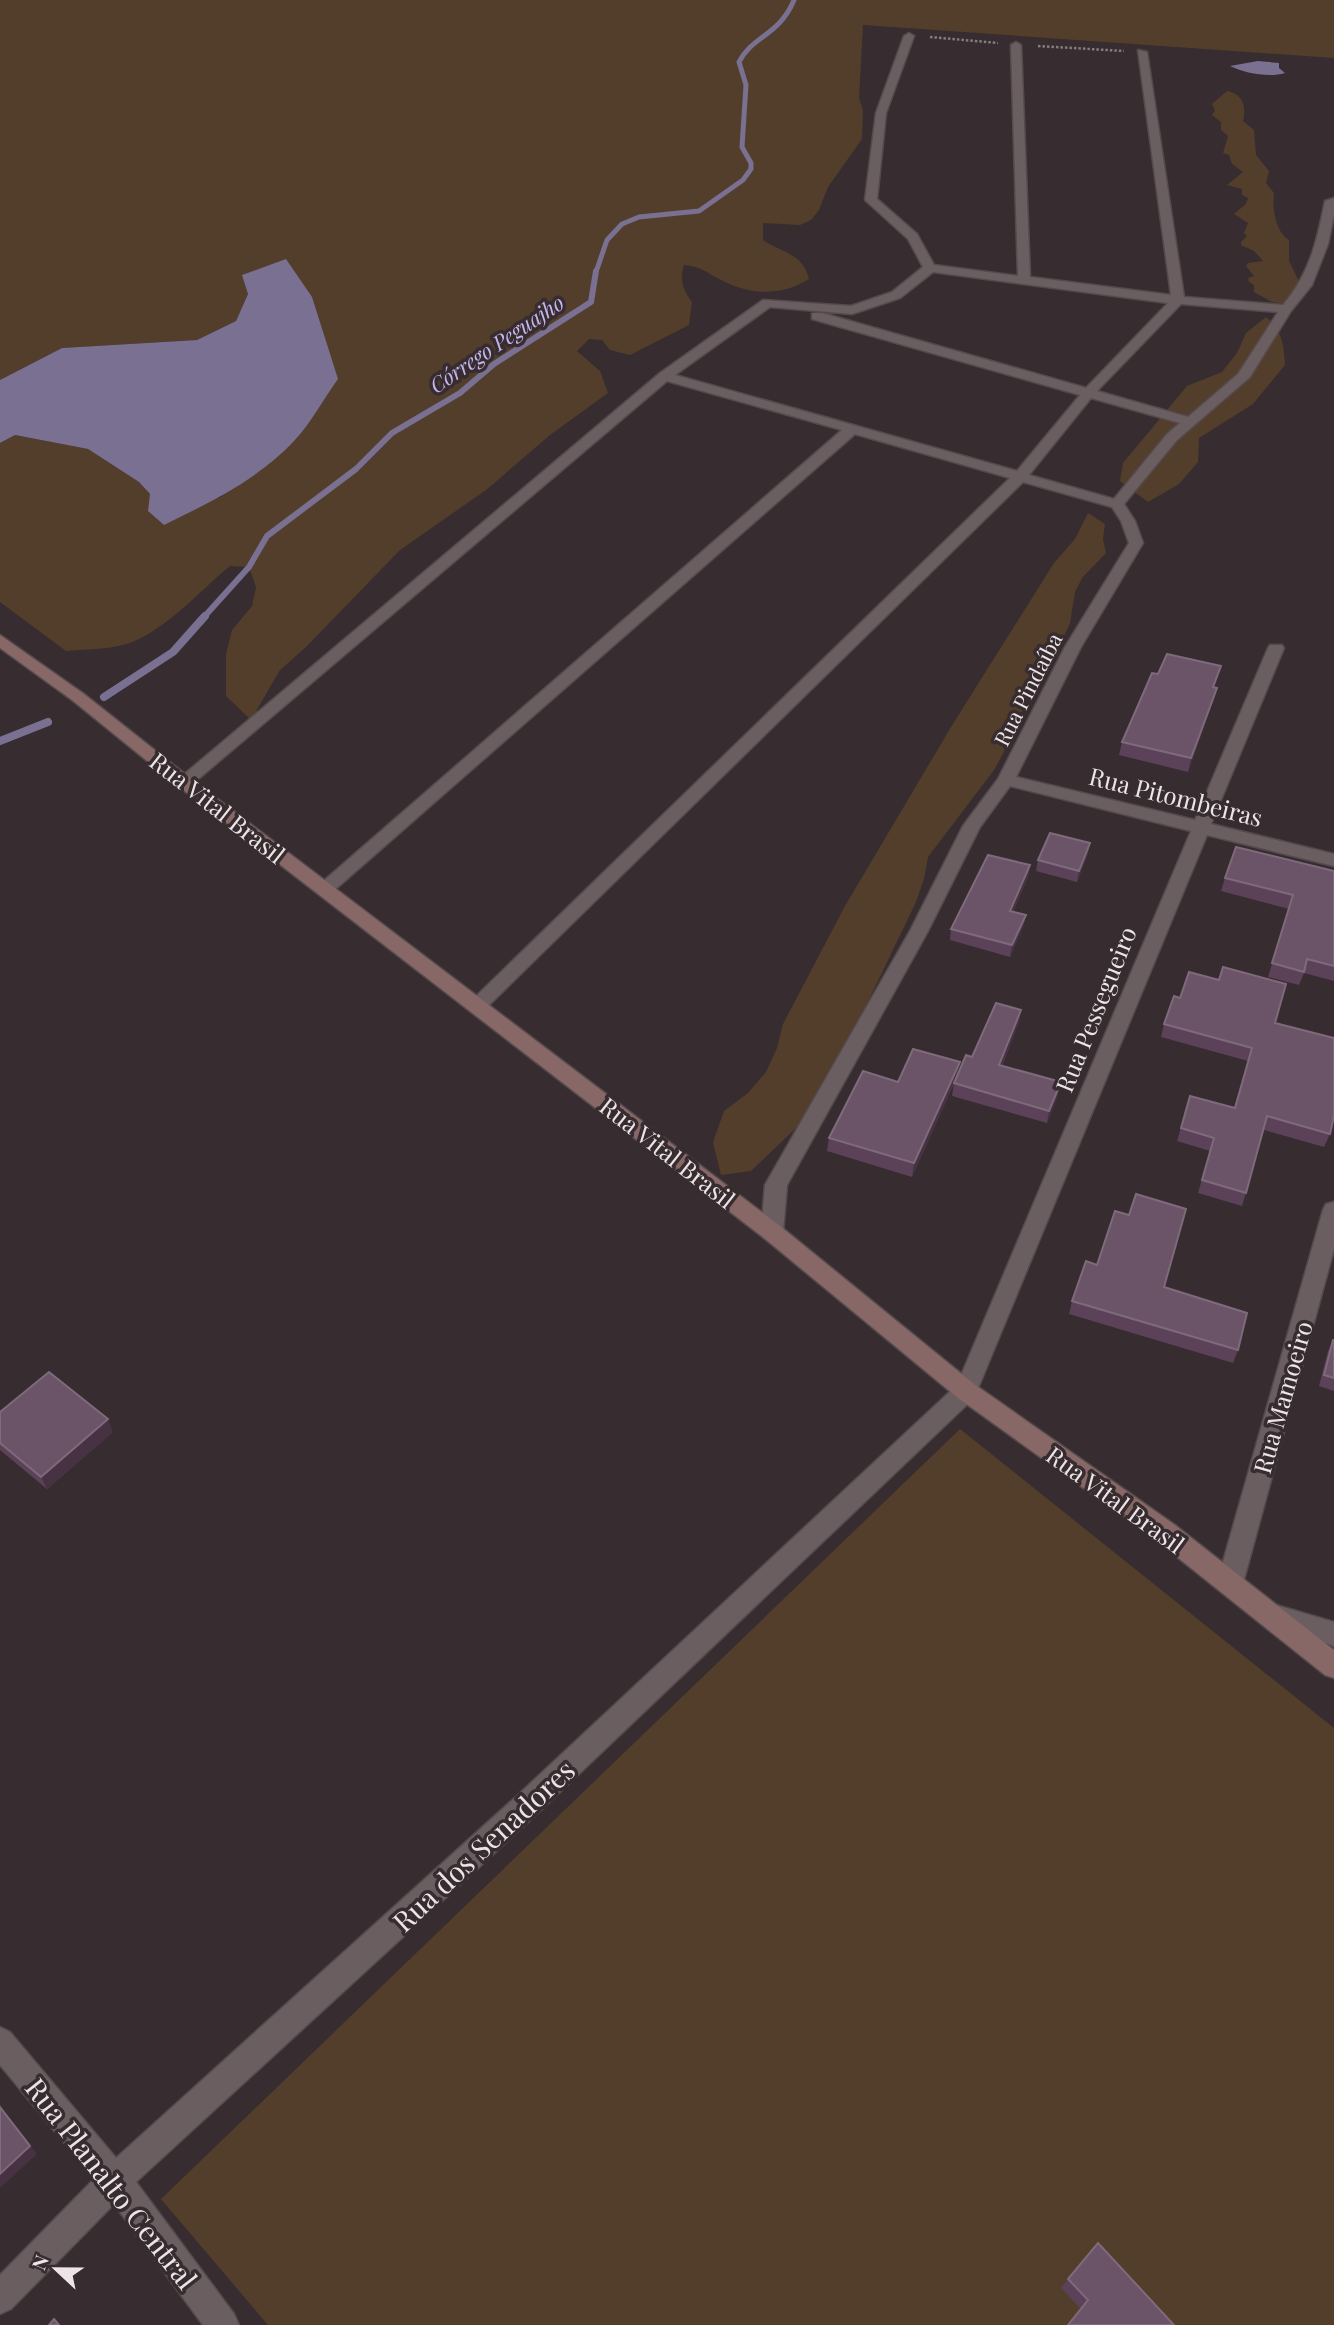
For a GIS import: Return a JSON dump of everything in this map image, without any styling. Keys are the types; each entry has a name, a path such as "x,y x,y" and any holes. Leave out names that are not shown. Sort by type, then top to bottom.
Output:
{"main road":[{"name":"Rua Vital Brasil","path":"0,640 78,697 184,782 772,1232 966,1391 1166,1533 1334,1666"}],"street":[{"path":"909,36 881,113 871,200 913,237 930,268"},
{"path":"1016,45 1024,280"},
{"path":"1142,52 1178,300"},
{"path":"665,376 1117,504 1138,475 1172,437 1243,377 1286,309 1306,285 1322,244 1331,201 1334,201"},
{"path":"184,782 665,376 767,303 852,310 896,295 930,268 1178,300 1286,309"},
{"path":"477,1005 1019,478 1089,392 1178,300"},
{"path":"767,303 1192,422"},
{"path":"326,889 851,430"},
{"name":"Rua Pindaíba","path":"772,1232 776,1185 919,932 972,826 1006,780 1073,647 1136,543 1128,521 1117,504"},
{"name":"Rua Pessegueiro","path":"966,1391 1199,826 1276,648"},
{"name":"Rua Pitombeiras","path":"1006,780 1334,860"},
{"name":"Rua Mamoeiro","path":"1230,1583 1334,1210"},
{"name":"Rua dos Senadores","path":"0,2298 115,2180 529,1803 966,1391"},
{"path":"1270,1615 1334,1633"},
{"name":"Rua Planalto Central","path":"0,2042 115,2180 223,2325"}],"shaded area":[{"path":"0,0 1334,0 1334,58 863,25 859,98 863,110 862,139 828,187 819,210 811,220 800,225 763,223 763,240 797,259 809,279 787,289 753,291 730,284 699,268 684,265 683,285 692,302 689,325 630,355 610,350 602,340 589,339 577,351 600,371 608,393 550,435 486,490 400,550 306,647 280,670 251,720 226,696 226,654 232,630 252,606 256,587 249,567 230,566 153,631 132,642 104,648 66,651 0,602 0,443 15,435 88,449 139,482 150,494 219,498 261,470 296,439 338,378 248,294 236,321 197,340 62,348 0,380"},
{"path":"1258,61 1279,63 1279,68 1285,73 1257,74 1230,66"},
{"path":"1227,91 1240,98 1244,106 1243,121 1254,130 1256,155 1269,171 1266,183 1274,193 1275,218 1280,231 1289,240 1289,261 1299,281 1299,292 1285,304 1272,302 1254,292 1254,285 1249,282 1248,278 1254,276 1246,266 1248,263 1263,261 1254,251 1241,245 1247,236 1244,233 1248,223 1234,214 1246,204 1248,198 1242,195 1242,189 1227,185 1243,172 1232,164 1229,155 1223,153 1228,136 1221,130 1221,122 1212,115 1215,110 1212,104"},
{"path":"286,259 312,297 338,379 295,440 250,478 164,525 148,511 150,494 139,482 88,449 15,435 0,443 0,380 62,348 197,340 236,321 248,294 242,275"},
{"path":"1266,317 1276,327 1281,338 1285,365 1253,404 1199,438 1198,462 1179,484 1148,502 1120,481 1123,463 1187,386 1222,372 1237,353 1246,333"},
{"path":"1088,513 1105,524 1103,539 1106,553 1082,578 1075,592 1070,623 1048,672 1027,702 1022,719 994,770 928,857 916,902 852,1035 823,1081 813,1105 796,1128 751,1171 721,1175 713,1142 724,1111 748,1093 766,1072 777,1048 783,1024 845,906 951,727 1054,563 1075,539"},
{"path":"960,1429 1334,1728 1334,2325 268,2325 161,2199"}],"building":[{"path":"1167,654 1221,666 1213,687 1217,688 1191,758 1122,742 1152,673 1158,674"},
{"path":"1050,833 1090,843 1079,871 1038,860"},
{"path":"1236,847 1334,871 1334,966 1307,959 1304,972 1272,963 1293,895 1225,878"},
{"path":"988,855 1030,865 1010,911 1026,915 1012,945 951,929"},
{"path":"1223,967 1286,984 1275,1023 1334,1038 1334,1116 1330,1134 1267,1116 1246,1193 1202,1180 1214,1138 1181,1128 1190,1096 1235,1108 1252,1048 1164,1024 1174,996 1180,998 1189,972 1219,980"},
{"path":"996,1003 1021,1010 999,1065 1061,1082 1049,1111 954,1083 966,1055 972,1057"},
{"path":"913,1049 960,1062 914,1163 829,1138 863,1071 898,1082"},
{"path":"1136,1194 1186,1209 1164,1287 1247,1313 1238,1350 1072,1301 1086,1261 1097,1265 1115,1211 1129,1215"},
{"path":"1334,1340 1334,1378 1324,1375"},
{"path":"49,1372 108,1419 41,1477 0,1443 0,1412"},
{"path":"0,2107 30,2146 0,2174"},
{"path":"1098,2243 1174,2325 1068,2325 1088,2300 1068,2279"}],"waterway":[{"name":"Córrego Peguajho","path":"596,272 607,240 622,224 639,217 699,211 743,180 751,169 751,163 742,147 746,85 739,62 751,46 781,21 794,0"},
{"name":"Córrego Peguajho","path":"204,617 249,567 267,536 356,469 392,433 460,393 494,364 591,302 596,271"},
{"name":"Córrego Peguajho","path":"104,697 173,652 205,616"},
{"name":"Córrego Peguajho","path":"0,741 48,722"}]}
